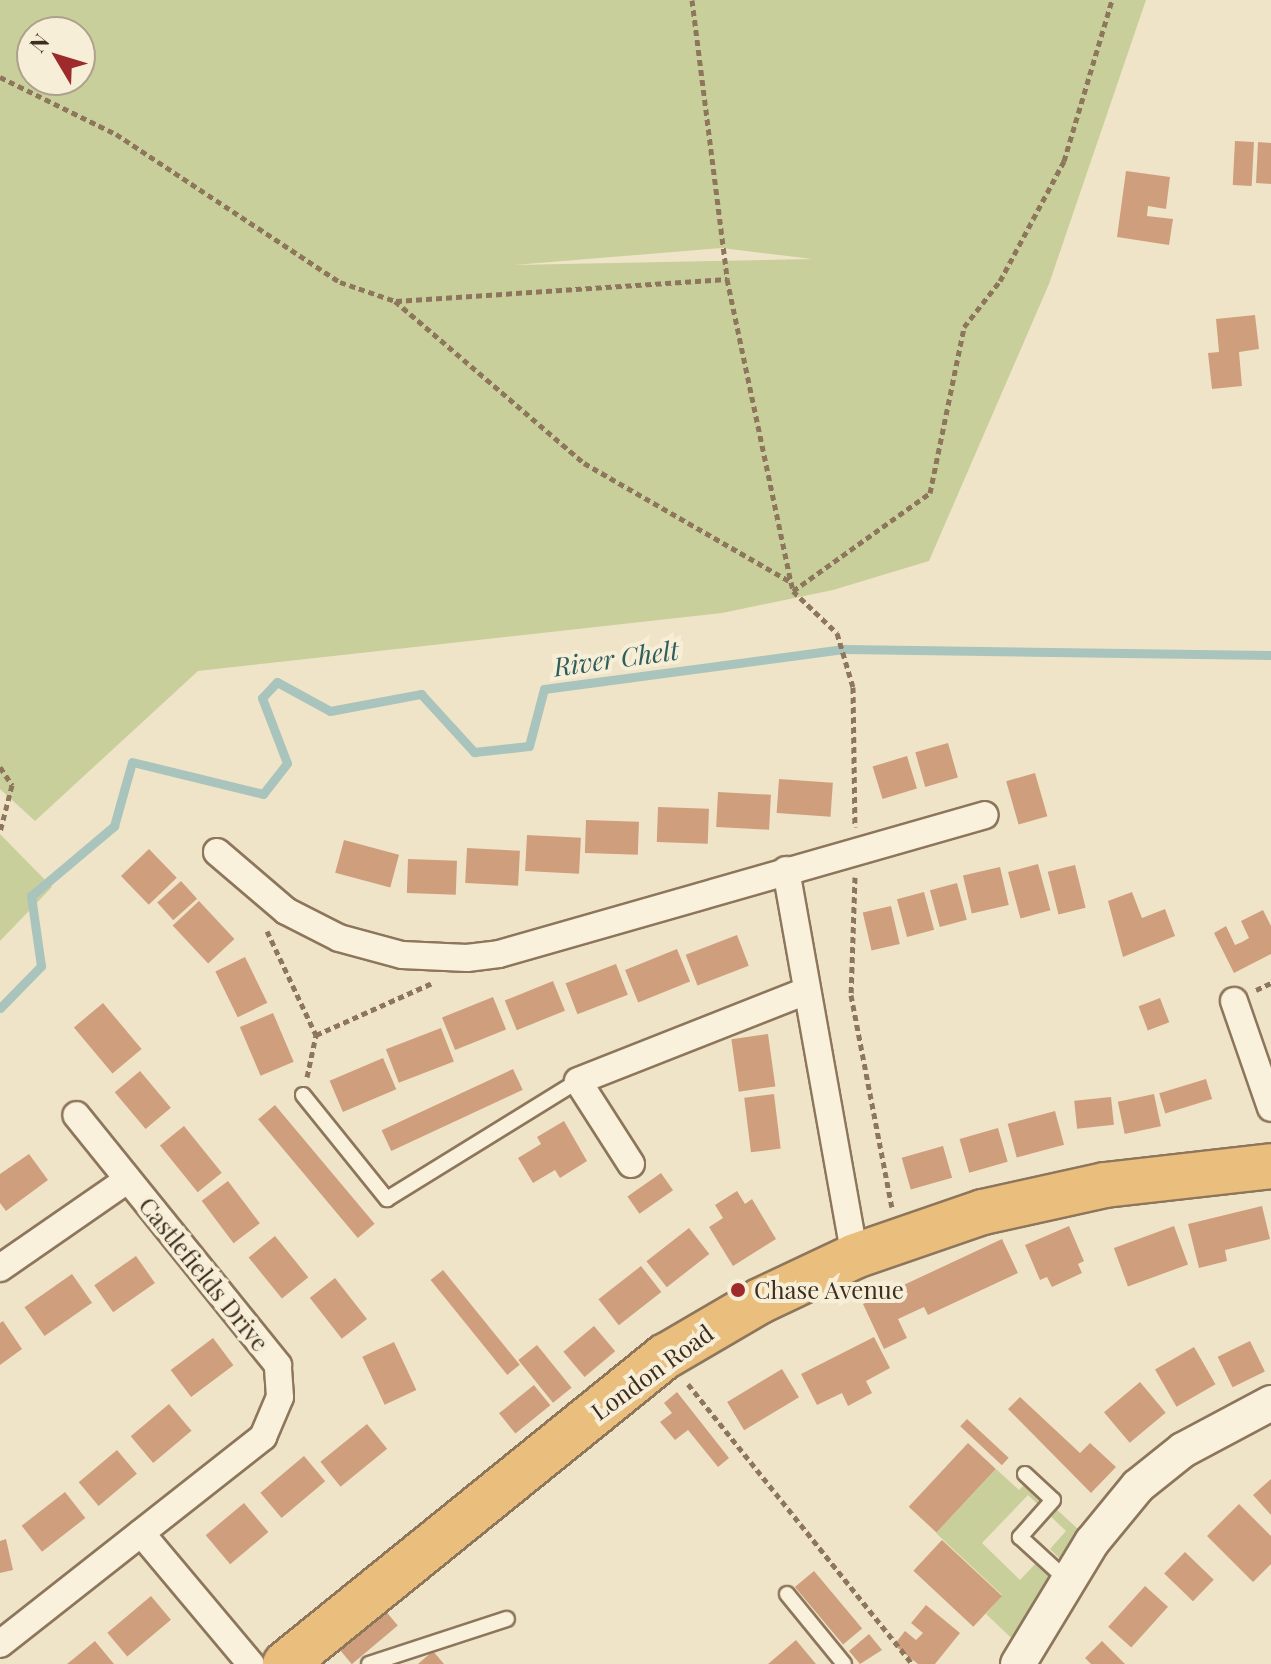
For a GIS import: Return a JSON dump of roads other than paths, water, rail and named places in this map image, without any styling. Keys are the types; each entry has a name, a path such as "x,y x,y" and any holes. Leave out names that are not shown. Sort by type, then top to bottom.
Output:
{"highway":[{"name":"London Road","path":"285,1664 666,1356 760,1301 899,1238 1079,1189 1271,1166"}],"street":[{"path":"217,852 263,894 312,926 370,948 434,958 499,954 855,849 985,815"},
{"path":"786,870 855,1256"},
{"path":"631,1164 578,1081 806,991"},
{"path":"1234,1001 1271,1108"},
{"name":"Castlefields Drive","path":"0,1644 263,1437 277,1412 281,1381 278,1365 76,1115"},
{"path":"0,1268 127,1180"},
{"path":"1018,1664 1092,1542 1149,1477 1183,1450 1271,1403"},
{"path":"141,1533 251,1664"}],"lane":[{"path":"303,1095 387,1199 578,1081"},
{"path":"1025,1474 1053,1500 1020,1537 1068,1581"},
{"path":"787,1594 844,1664"},
{"path":"371,1664 507,1619"}],"waterway":[{"name":"River Chelt","path":"0,1008 41,966 31,896 114,826 132,762 263,794 287,763 262,698 277,682 330,711 421,694 474,752 529,746 544,689 845,649 1271,655"}],"place":[{"name":"Chase Avenue","path":"738,1290"}]}
